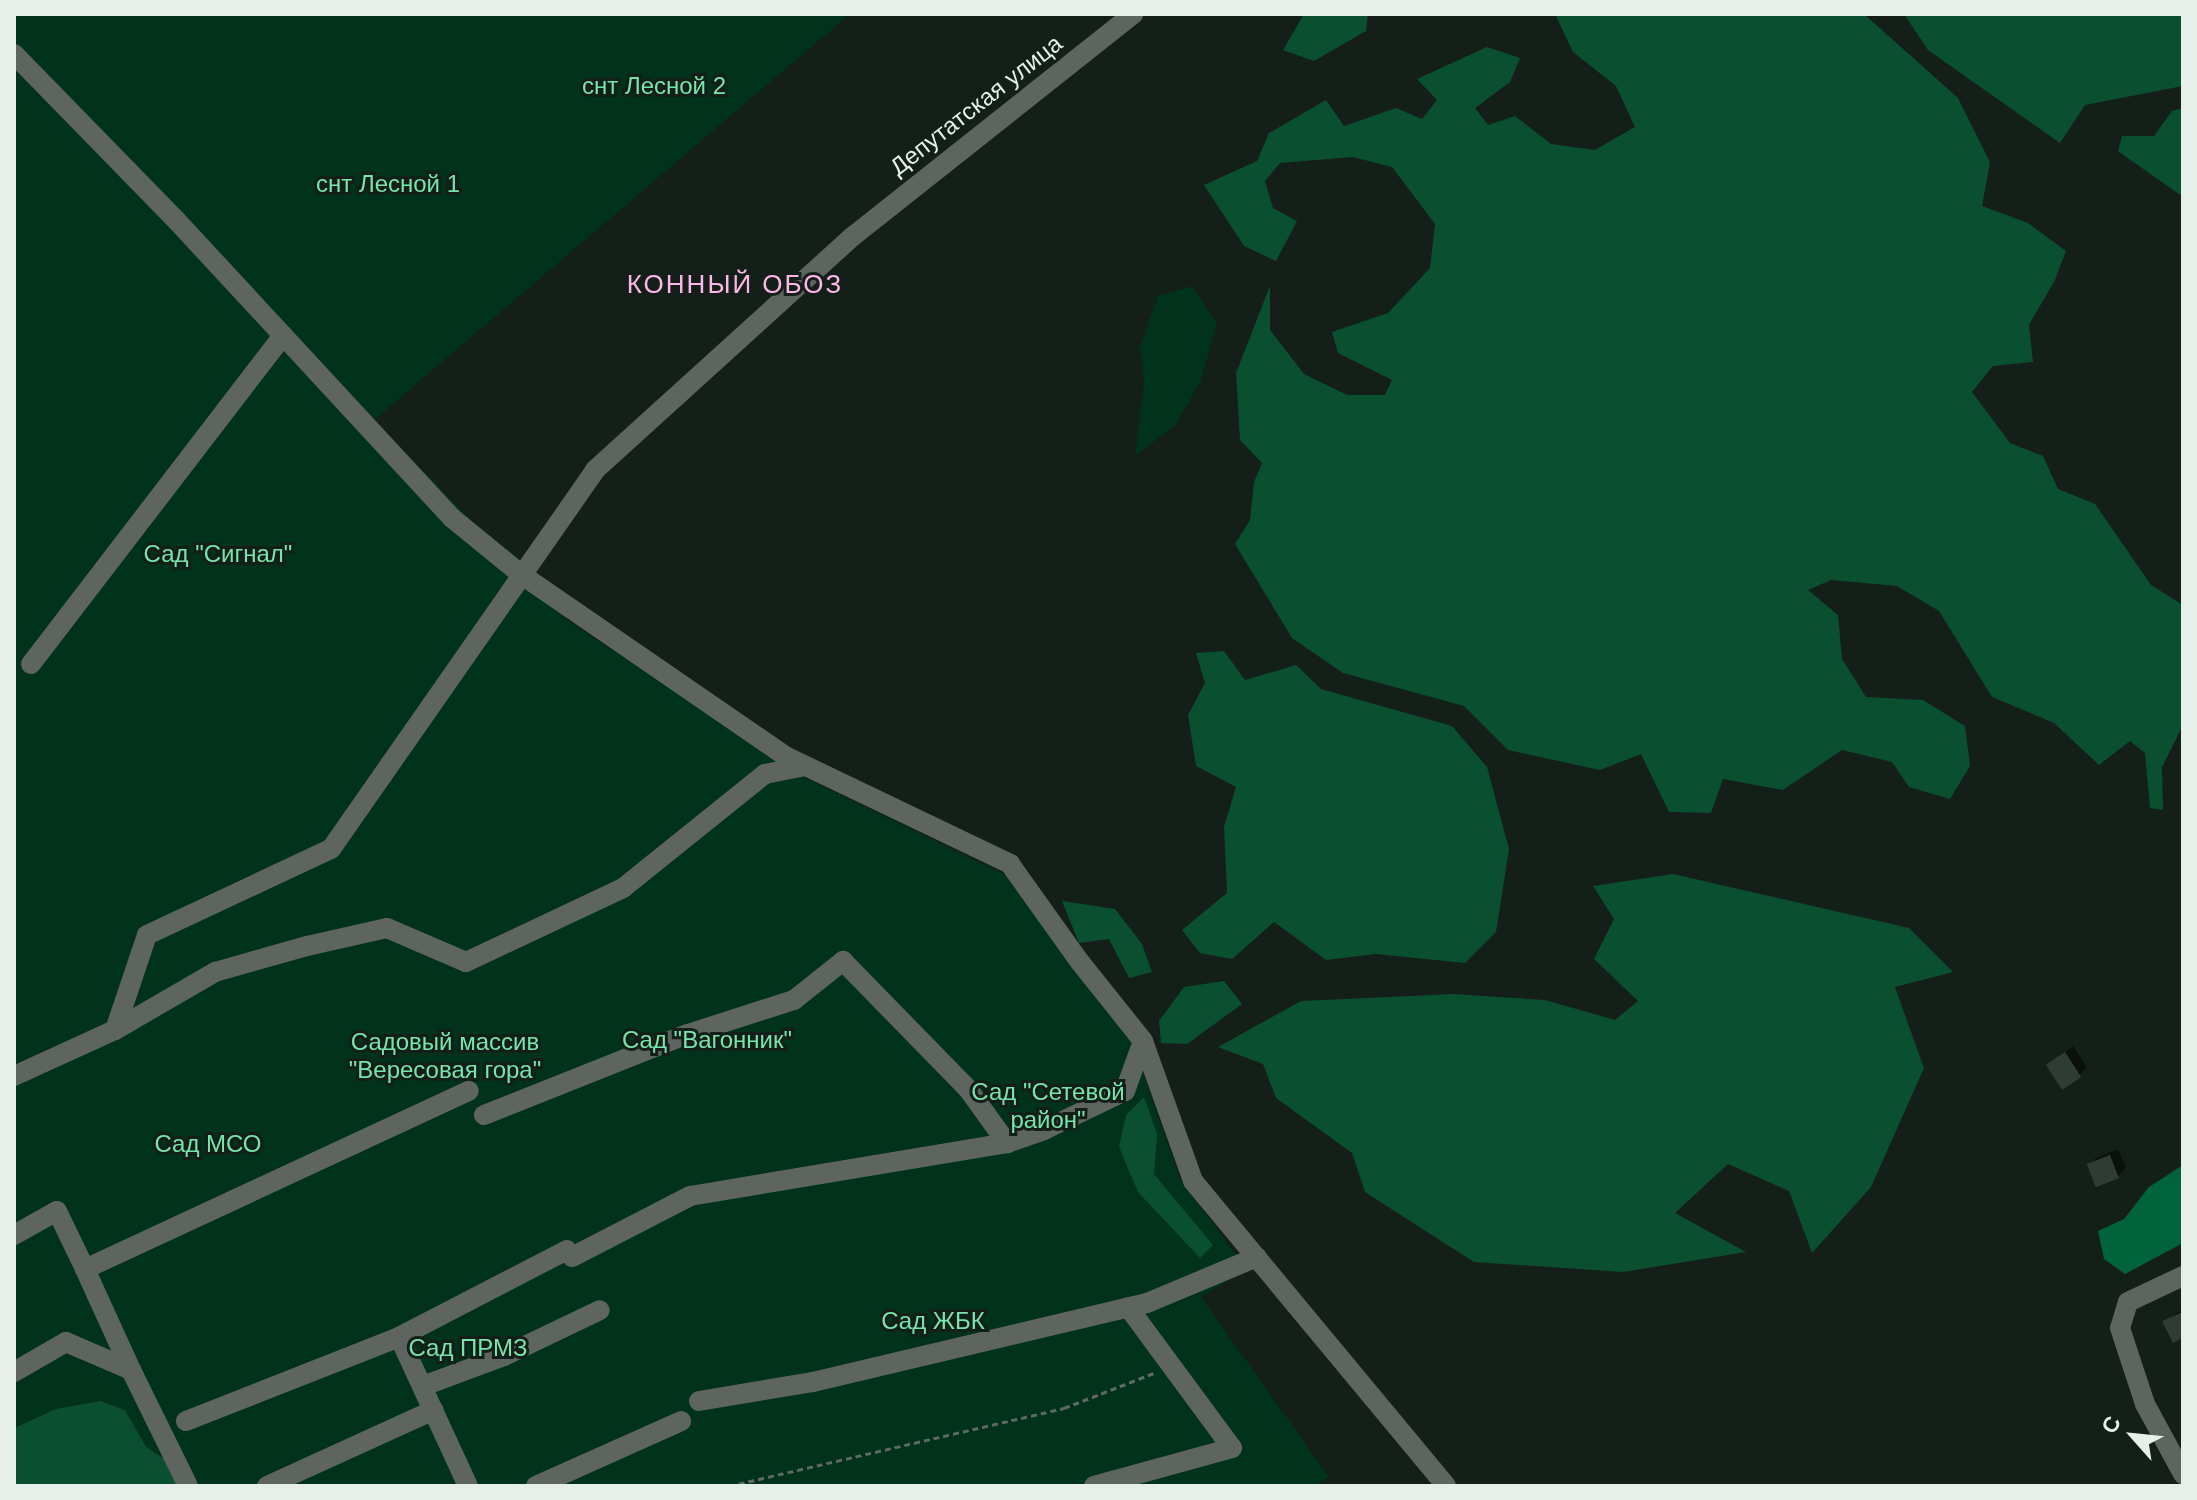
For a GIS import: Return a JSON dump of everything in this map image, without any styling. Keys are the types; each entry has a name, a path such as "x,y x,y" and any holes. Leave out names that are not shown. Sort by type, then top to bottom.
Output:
{"street":[{"name":"Депутатская улица","path":"115,1030 147,935 331,849 595,470 852,237 1133,14"},
{"path":"14,54 283,335 452,518 522,575 785,756 1010,864 1080,962 1143,1041 1193,1181 1446,1486"},
{"path":"31,664 283,335"},
{"path":"14,1076 115,1030 215,972 307,946 387,928 466,962 623,888 765,774 805,766"},
{"path":"484,1115 688,1034 794,1000 843,961 968,1089 1007,1143"},
{"path":"186,1421 399,1337 690,1196 1007,1143 1044,1130 1125,1091 1143,1041"},
{"path":"85,1269 469,1091"},
{"path":"14,1235 57,1211 188,1486"},
{"path":"699,1401 813,1382 1128,1307 1257,1257"},
{"path":"2183,1276 2128,1302 2120,1328 2145,1404 2183,1474"},
{"path":"1094,1486 1232,1448 1128,1307"},
{"path":"423,1386 504,1356 600,1310"},
{"path":"399,1337 468,1486"},
{"path":"14,1372 66,1342 131,1370"},
{"path":"267,1486 434,1410"},
{"path":"536,1486 681,1421"}],"path":[{"path":"729,1486 1064,1408 1172,1367"}],"green space":[{"name":"Садовый массив \"Вересовая гора\"","path":"14,14 850,14 374,420 471,520 516,556 511,562 567,620 806,778 1008,876 1133,1045 1181,1181 1247,1269 1201,1297 1329,1477 1313,1486 176,1486 174,1465 146,1447 125,1410 56,1409 14,1428"},
{"path":"1192,286 1217,323 1201,380 1176,425 1135,456 1144,382 1140,347 1158,296"}],"shaded area":[{"path":"1304,14 1368,14 1366,31 1314,61 1283,50"},
{"path":"1555,14 1864,14 1958,98 1990,162 1982,206 2028,223 2066,251 2055,280 2029,325 2033,362 1993,366 1972,392 2010,443 2043,456 2058,489 2095,504 2151,585 2183,605 2183,725 2162,767 2163,810 2150,808 2145,753 2130,741 2099,765 2054,723 1992,697 1939,611 1897,586 1831,580 1808,590 1838,615 1842,659 1866,697 1923,700 1965,726 1970,766 1950,799 1909,787 1892,762 1842,750 1783,790 1723,779 1711,813 1669,812 1641,754 1600,770 1508,750 1464,706 1343,673 1292,638 1235,544 1250,520 1254,482 1262,463 1240,440 1236,373 1270,286 1270,330 1304,374 1347,395 1385,395 1392,380 1338,353 1332,332 1388,313 1430,268 1435,224 1392,167 1353,157 1280,163 1265,181 1273,208 1297,221 1276,261 1244,246 1204,185 1257,161 1269,133 1326,100 1344,126 1396,108 1422,119 1437,100 1417,79 1487,47 1520,58 1510,82 1475,108 1488,125 1515,116 1551,144 1595,150 1635,127 1616,86 1573,52"},
{"path":"1904,14 2183,14 2183,86 2085,105 2060,143 1928,50"},
{"path":"2183,108 2183,197 2118,151 2122,136 2154,136 2172,111"},
{"path":"1224,651 1245,680 1296,665 1321,689 1452,726 1487,767 1509,849 1496,932 1465,963 1376,954 1326,960 1274,922 1232,959 1200,953 1182,930 1227,893 1224,827 1236,787 1196,766 1188,715 1205,683 1196,653"},
{"path":"1673,874 1909,928 1953,972 1895,987 1924,1068 1871,1187 1812,1253 1789,1191 1728,1164 1675,1213 1746,1252 1623,1272 1474,1262 1365,1192 1352,1153 1276,1098 1263,1064 1218,1047 1301,1001 1453,994 1545,1000 1615,1020 1638,1001 1594,959 1614,919 1593,886"},
{"path":"1062,901 1115,909 1142,944 1152,972 1129,978 1109,939 1079,943"},
{"path":"1224,981 1242,1004 1187,1044 1161,1043 1159,1021 1184,987"},
{"path":"1144,1097 1157,1134 1154,1174 1213,1245 1200,1258 1138,1192 1119,1147 1126,1115"},
{"path":"2183,1165 2183,1243 2125,1274 2104,1259 2098,1231 2124,1219 2149,1187"},
{"path":"100,1401 125,1410 146,1447 174,1465 176,1486 14,1486 14,1428 56,1409"}],"building":[{"path":"2065,1052 2081,1077 2062,1090 2046,1065"},
{"path":"2110,1155 2119,1178 2096,1187 2087,1164"},
{"path":"2183,1312 2183,1338 2173,1343 2162,1321"}],"district":[{"name":"КОННЫЙ ОБОЗ","path":"735,285"}],"park label":[{"name":"снт Лесной 2","path":"654,86"},
{"name":"снт Лесной 1","path":"388,184"},
{"name":"Сад \"Сигнал\"","path":"218,554"},
{"name":"Сад \"Вагонник\"","path":"707,1040"},
{"name":"Сад \"Сетевой район\"","path":"1048,1106"},
{"name":"Сад МСО","path":"208,1144"},
{"name":"Сад ЖБК","path":"933,1321"},
{"name":"Сад ПРМЗ","path":"468,1348"}]}
